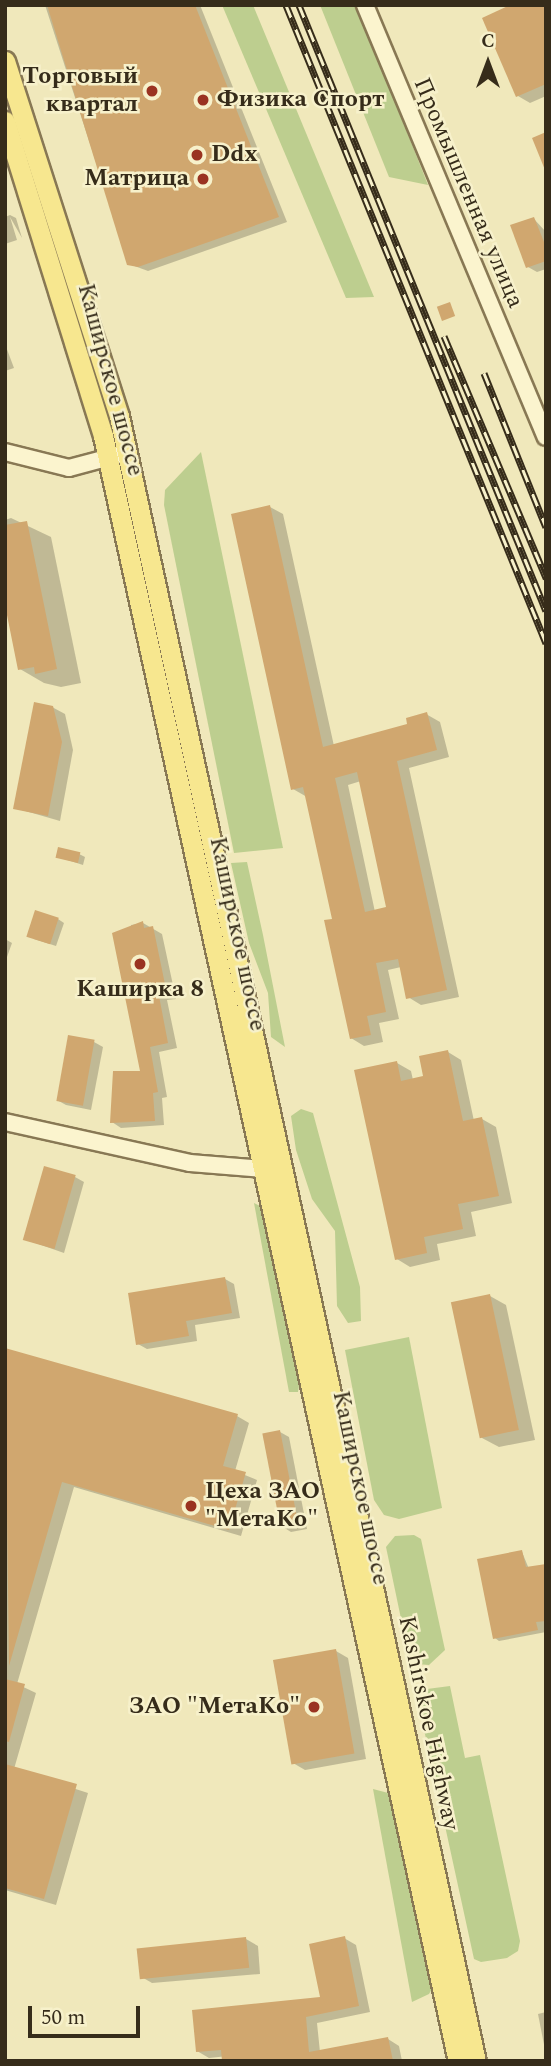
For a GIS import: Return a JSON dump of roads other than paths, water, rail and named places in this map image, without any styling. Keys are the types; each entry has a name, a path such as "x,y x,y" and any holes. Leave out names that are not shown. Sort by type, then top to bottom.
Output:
{"main road":[{"name":"Каширское шоссе","path":"5,61 83,297 264,1169 458,2061"},
{"name":"Каширское шоссе","path":"5,121 117,455"},
{"name":"Kashirskoe Highway","path":"117,455 476,2061"}],"street":[{"name":"Промышленная улица","path":"365,5 546,437"},
{"path":"5,452 69,468 117,455"},
{"path":"5,1122 190,1163 264,1169"}],"railway":[{"path":"286,5 546,643"},
{"path":"299,5 546,611"},
{"path":"444,336 546,578"},
{"path":"484,373 546,527"}],"place":[{"name":"Торговый квартал","path":"152,91"},
{"name":"Физика Спорт","path":"203,100"},
{"name":"Ddx","path":"197,155"},
{"name":"Матрица","path":"203,179"},
{"name":"Каширка 8","path":"140,964"},
{"name":"Цеха ЗАО \"МетаКо\"","path":"191,1506"},
{"name":"ЗАО \"МетаКо\"","path":"314,1707"}]}
